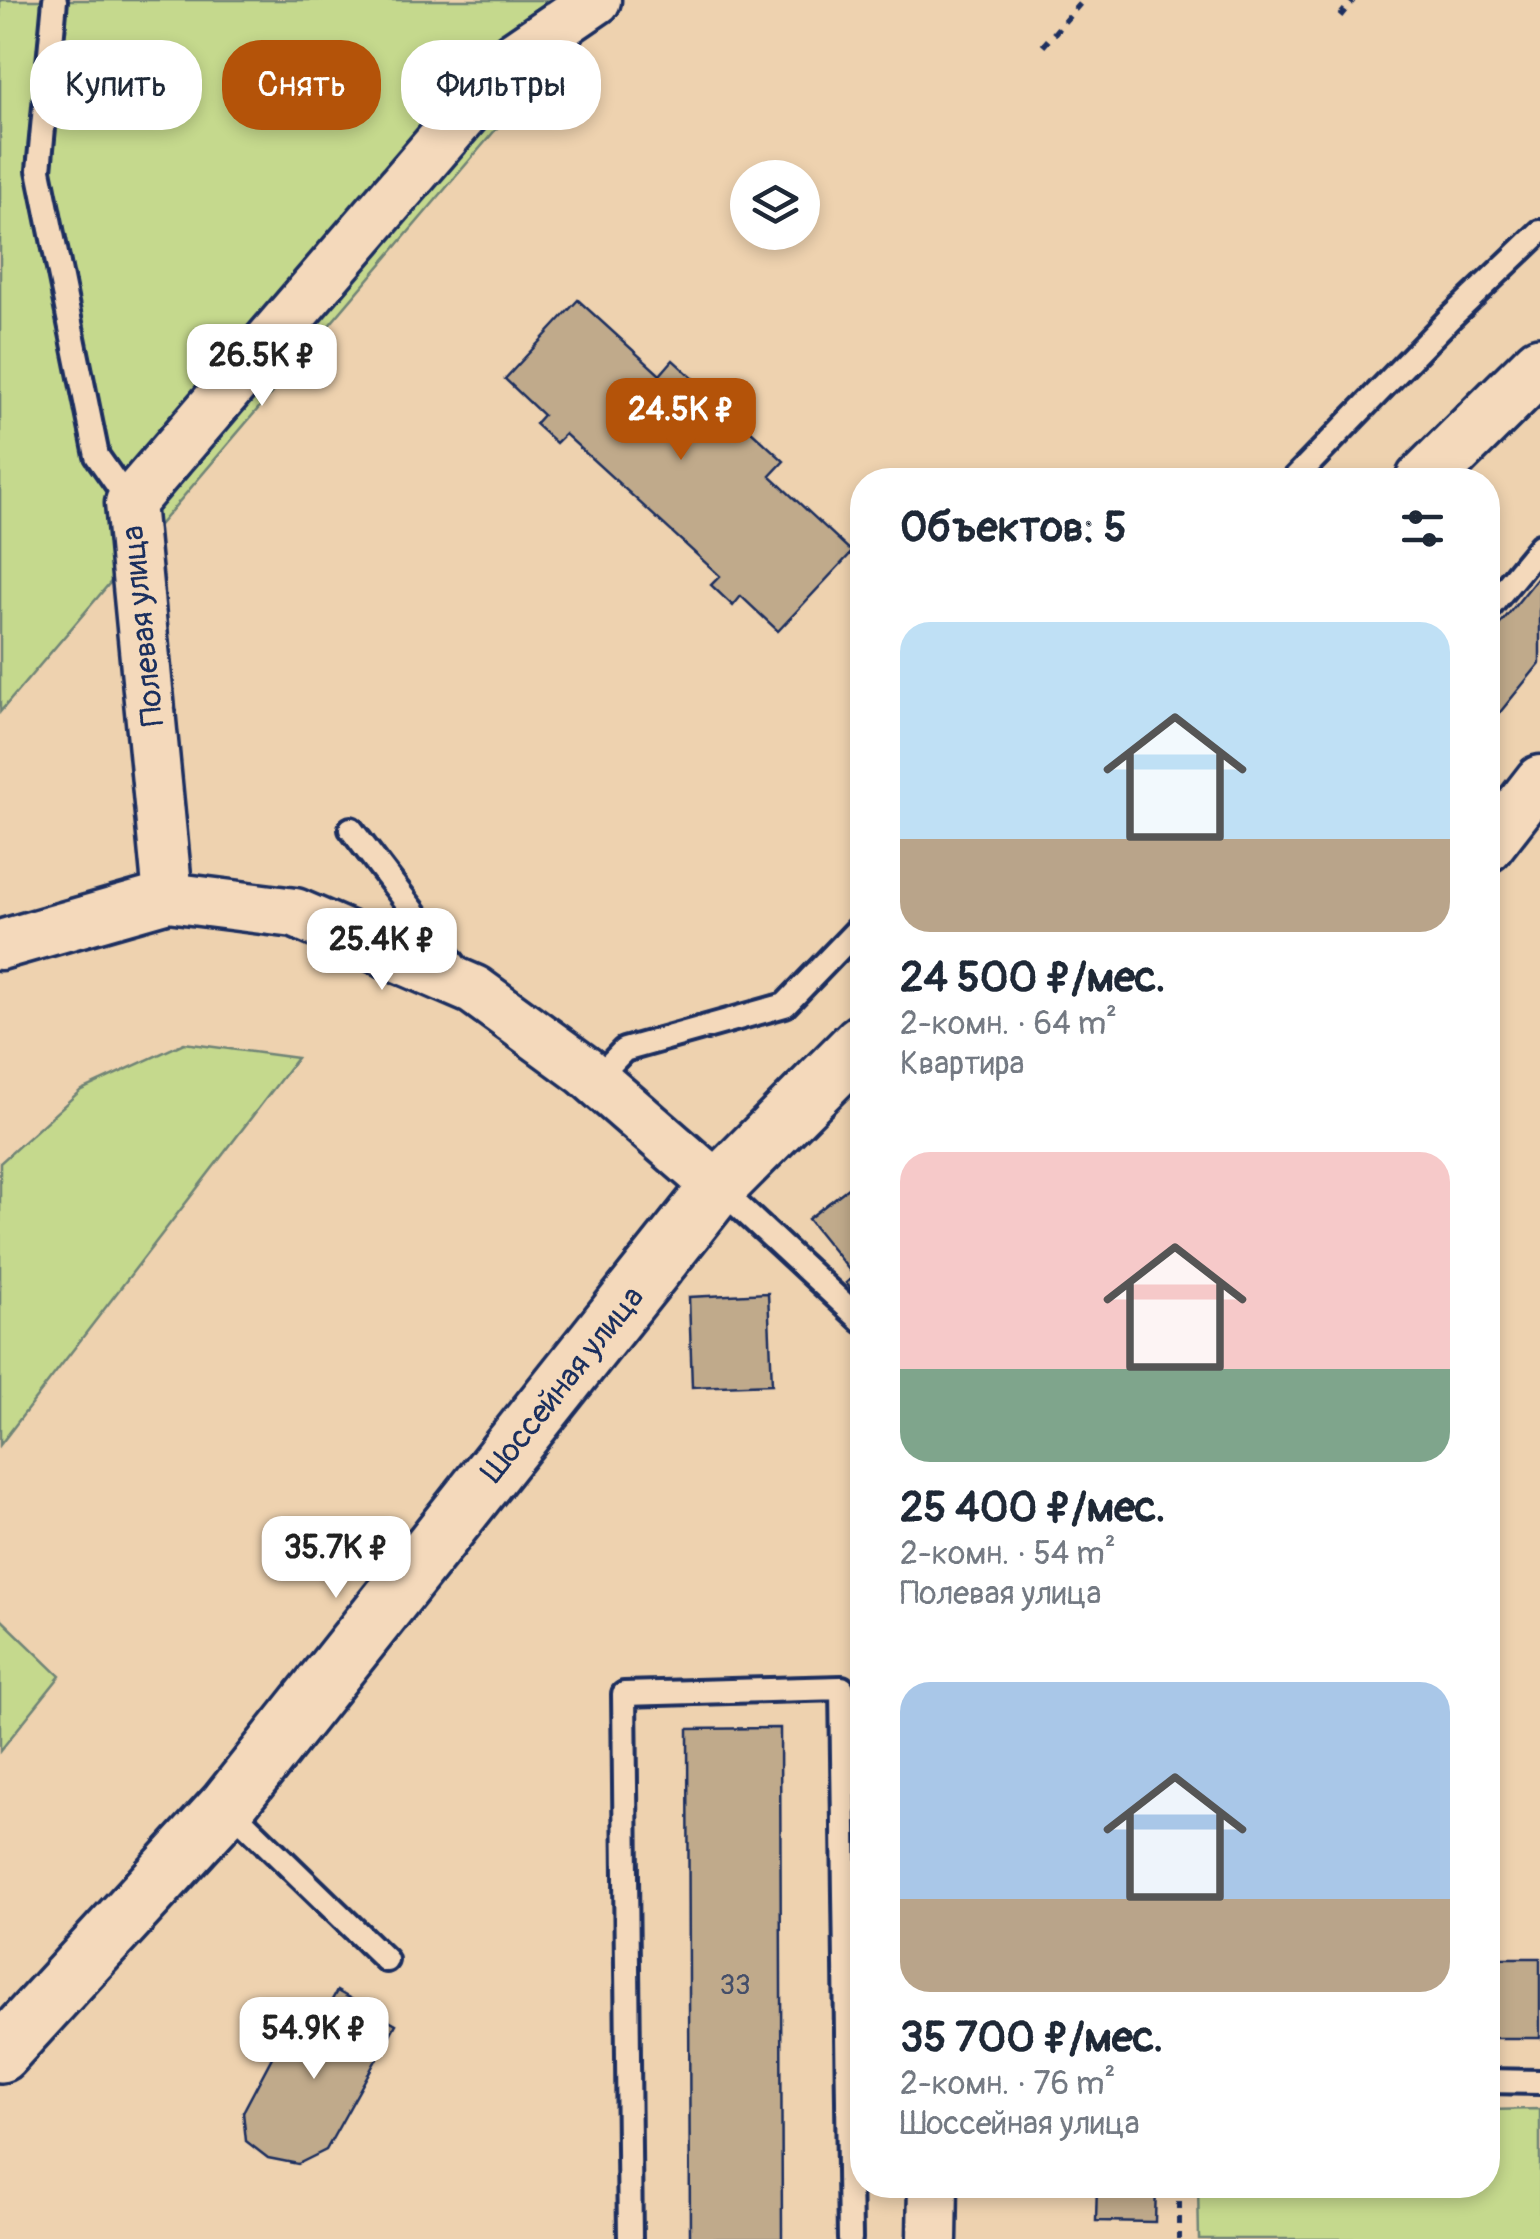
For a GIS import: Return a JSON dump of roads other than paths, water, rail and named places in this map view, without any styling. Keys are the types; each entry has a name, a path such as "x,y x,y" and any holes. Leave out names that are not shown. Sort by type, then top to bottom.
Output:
{"main road":[{"path":"1436,468 1540,364"},
{"name":"Шоссейная улица","path":"0,2054 227,1806 718,1187 850,1054"}],"street":[{"name":"Полевая улица","path":"168,897 130,504 514,56 596,0"},
{"path":"1500,832 1540,780"},
{"path":"0,945 168,897 294,912 474,990 595,1080 718,1187"},
{"path":"932,2198 932,2239"}],"lane":[{"path":"55,0 39,170 97,456 130,504"},
{"path":"1305,468 1540,232"},
{"path":"1500,594 1540,546"},
{"path":"351,828 474,990"},
{"path":"595,1080 624,1050 785,1005 850,937"},
{"path":"718,1187 850,1310"},
{"path":"630,2239 624,1694 842,1688 850,2239"},
{"path":"227,1806 386,1960"},
{"path":"1500,2081 1540,2082"}]}
